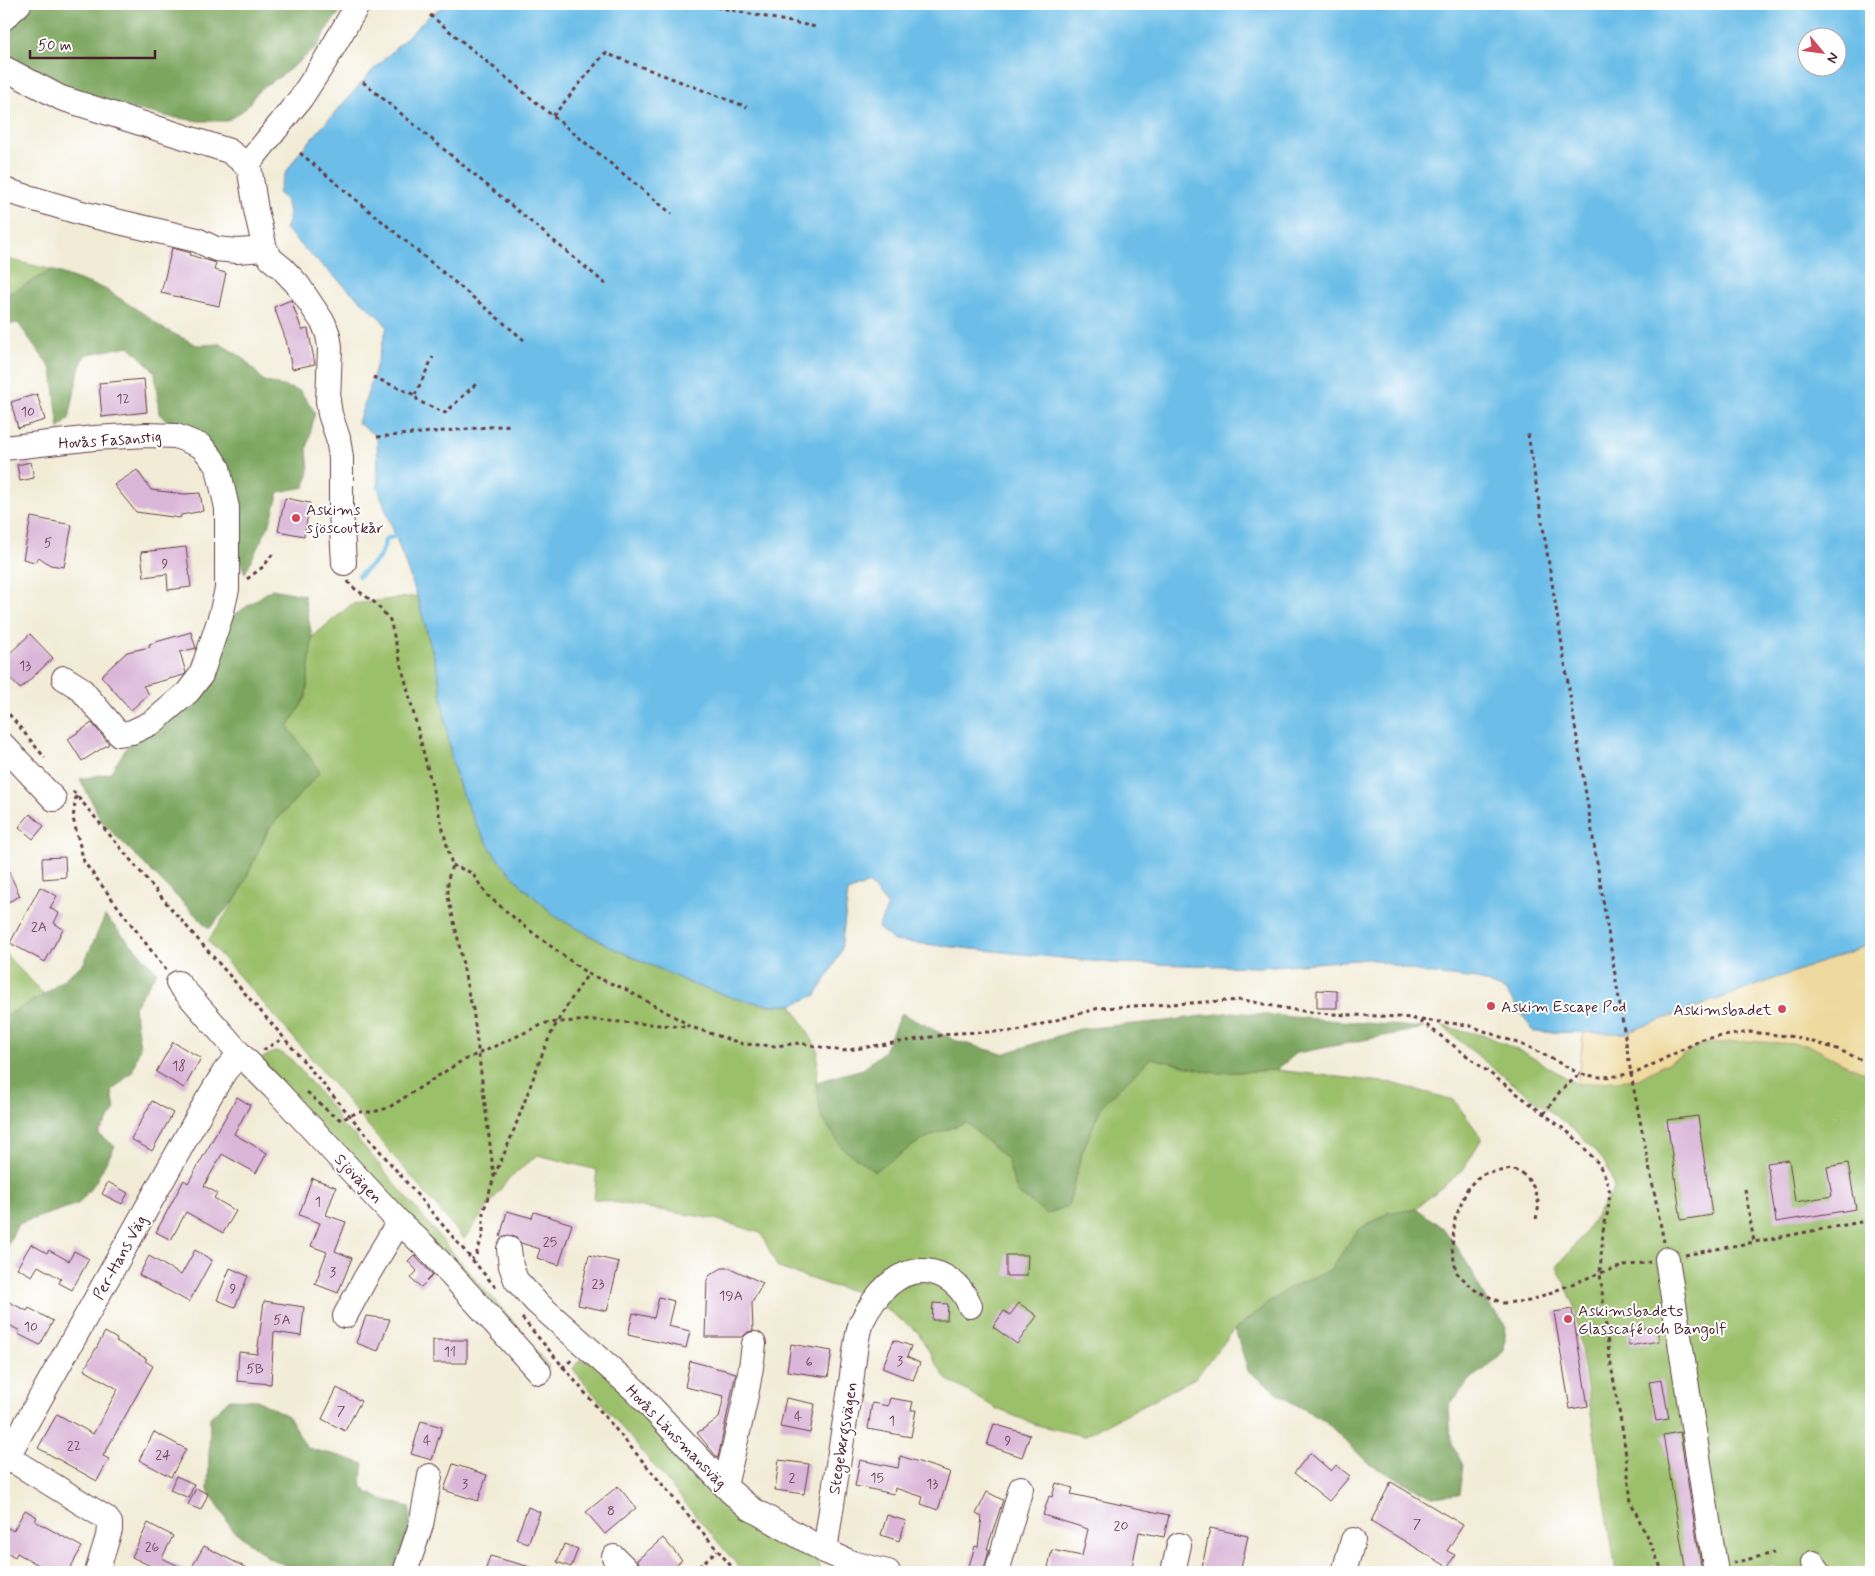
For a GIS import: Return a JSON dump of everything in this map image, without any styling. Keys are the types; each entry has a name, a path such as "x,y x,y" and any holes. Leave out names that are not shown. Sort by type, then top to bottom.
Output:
{"street":[{"path":"4,18 19,4"},
{"path":"247,164 301,98 358,4"},
{"path":"4,68 61,98 229,151 247,164 265,249 272,259 298,285 324,324 328,335 330,347 328,401 338,438 341,458 341,512 344,563"},
{"path":"4,190 85,214 197,240 216,249 237,251 265,249"},
{"name":"Hovås Fasanstig","path":"4,448 94,438 147,435 176,436 201,446 218,468 225,502 227,589 201,675 188,692 153,722 132,732 119,734 86,694 74,683 64,678"},
{"path":"4,746 66,793"},
{"name":"Sjövägen","path":"178,983 248,1054 274,1088 399,1222 427,1248 539,1372"},
{"name":"Per-Hans Väg","path":"5,1458 204,1104 225,1072 248,1054"},
{"path":"346,1316 365,1279 399,1222"},
{"name":"Hovås Länsmansväg","path":"509,1249 511,1266 516,1280 536,1302 635,1390 725,1486 750,1508 824,1551 852,1563 888,1572"},
{"path":"1667,1258 1716,1570"},
{"name":"Stegebergsvägen","path":"824,1551 860,1325 886,1286 898,1278 926,1271 947,1279 966,1295 970,1306"},
{"path":"725,1486 752,1364 754,1344"},
{"path":"5,1458 106,1518 110,1523 110,1530 98,1572"},
{"path":"405,1572 421,1526 430,1476"},
{"path":"997,1572 1021,1488"},
{"path":"1344,1572 1353,1540"},
{"path":"1173,1572 1179,1545"}],"path":[{"path":"701,4 816,27"},
{"path":"430,15 672,214"},
{"path":"553,116 604,53 747,107"},
{"path":"363,82 608,286"},
{"path":"300,153 524,340"},
{"path":"415,395 433,357"},
{"path":"374,377 415,395 418,400 445,413 477,383"},
{"path":"377,436 511,425"},
{"path":"1528,434 1632,1080 1667,1258"},
{"path":"227,589 252,576 264,566 274,552"},
{"path":"344,563 345,576 351,586 374,602 390,620 452,865 448,879 448,897 468,996 473,1009 494,1177"},
{"path":"4,708 49,763"},
{"path":"66,793 84,862 178,983"},
{"path":"66,793 180,918 502,1295"},
{"path":"452,865 472,873 487,895 524,926 588,974 625,989 688,1026"},
{"path":"472,1259 476,1255 482,1235 483,1213 494,1177 546,1045 565,1007 588,974"},
{"path":"351,1116 358,1112 373,1112 388,1108 460,1062 546,1023 594,1020 688,1026 743,1044 775,1046 800,1043 842,1051 856,1047 957,1034 1017,1031 1099,1008 1243,1000 1279,1008 1313,1012 1387,1016 1468,1025 1531,1048 1580,1074 1600,1077 1638,1072 1703,1039 1750,1032 1796,1036 1837,1049 1871,1064"},
{"path":"1415,1020 1425,1024 1442,1036 1573,1136 1586,1148 1598,1163 1605,1176 1610,1192 1603,1231 1600,1273 1609,1354 1624,1439 1631,1502 1663,1572"},
{"path":"248,1054 284,1038"},
{"path":"1544,1114 1561,1090 1580,1074"},
{"path":"1536,1219 1539,1205 1534,1188 1526,1176 1512,1169 1482,1174 1468,1187 1455,1219 1452,1248 1456,1272 1475,1290 1502,1303 1529,1301 1600,1273 1624,1266 1871,1220"},
{"path":"1745,1188 1754,1242"},
{"path":"521,1317 736,1572"},
{"path":"539,1372 549,1375 558,1372 588,1347"},
{"path":"693,1572 717,1550"},
{"path":"1716,1570 1774,1553"}],"green space":[{"path":"32,4 346,4 328,27 317,47 285,73 258,91 245,109 227,121 199,121 170,117 99,101 23,73 7,56 4,48 4,33"},
{"path":"4,258 52,270 11,293 4,293"},
{"path":"52,270 105,289 162,328 197,345 220,344 242,357 264,381 300,391 315,412 307,449 309,471 305,487 279,492 270,523 245,573 232,542 237,508 181,432 159,414 155,372 129,346 85,355 79,369 69,419 59,429 52,370 18,323 4,325 4,293 11,293"},
{"path":"272,589 304,595 312,637 306,697 288,727 320,772 268,829 238,896 209,929 102,822 80,779 110,773 133,738 183,712 196,701 207,681 226,618 236,614"},
{"path":"417,596 438,672 452,762 462,794 476,824 496,857 523,887 558,918 613,948 692,984 737,999 770,1005 792,1005 818,1050 816,1082 874,1171 923,1139 966,1122 1007,1159 1017,1192 1046,1213 1068,1206 1082,1152 1102,1105 1151,1058 1215,1073 1276,1070 1392,1083 1454,1100 1482,1138 1463,1170 1416,1208 1388,1213 1358,1230 1330,1270 1287,1289 1235,1329 1195,1378 1084,1436 1037,1425 997,1409 945,1378 917,1331 863,1293 832,1286 778,1268 761,1233 714,1219 594,1199 597,1170 538,1155 509,1178 464,1239 293,1037 208,941 238,896 268,830 320,772 288,727 306,697 312,637 352,604"},
{"path":"105,916 157,972 134,1007 140,1047 132,1072 112,1091 115,1111 98,1134 115,1146 95,1183 78,1204 18,1224 4,1252 4,1017 44,995 84,963"},
{"path":"4,952 44,995 4,1017"},
{"path":"1232,1012 1425,1028 1297,1053 1276,1070 1215,1073 1151,1058 1102,1105 1082,1152 1068,1206 1047,1214 1017,1192 1007,1159 966,1122 923,1139 875,1171 843,1149 821,1116 816,1082 863,1069 884,1051 901,1013 954,1040 1003,1054 1079,1029 1166,1021"},
{"path":"1442,1026 1487,1036 1528,1055 1577,1084 1638,1079 1702,1044 1749,1041 1808,1045 1871,1075 1871,1572 1778,1572 1776,1564 1728,1572 1616,1572 1574,1304 1557,1267 1583,1235 1614,1189 1610,1173 1603,1160 1578,1133 1489,1065"},
{"path":"274,1052 280,1052 292,1060 335,1112 340,1124 355,1136 458,1259 520,1329 549,1366 548,1369 257,1061"},
{"path":"1416,1208 1444,1229 1463,1256 1487,1302 1506,1325 1504,1351 1485,1369 1472,1378 1449,1405 1451,1443 1463,1465 1459,1494 1432,1497 1369,1464 1326,1422 1288,1400 1248,1371 1235,1329 1287,1289 1330,1270 1358,1230 1388,1213"},
{"path":"579,1360 594,1361 816,1556 821,1572 743,1572 573,1369"},
{"path":"230,1399 257,1400 288,1416 307,1448 364,1464 361,1482 366,1491 385,1500 410,1507 410,1527 394,1571 301,1572 269,1558 233,1530 208,1490 210,1417"}],"sand":[{"name":"Askimsbadet","path":"1871,944 1871,1075 1808,1045 1749,1041 1702,1044 1638,1079 1577,1084 1584,1032 1625,1033"}],"water":[{"path":"446,4 1871,4 1871,944 1625,1033 1534,1032 1506,991 1477,979 1425,973 1369,959 1260,967 1111,963 894,941 878,928 888,906 869,883 848,892 841,951 828,976 816,995 792,1005 770,1005 737,999 692,984 613,948 558,918 523,887 496,857 476,824 462,794 452,762 438,672 417,596 378,488 377,437 358,423 387,327 382,320 285,229 289,214 285,200 278,193 285,174 299,153 373,70 430,15"}],"building":[{"path":"172,248 216,263 214,270 226,273 219,306 161,293"},
{"path":"291,300 302,330 308,329 315,364 292,369 286,340 274,307"},
{"path":"144,379 147,412 102,417 99,383"},
{"path":"37,394 45,420 18,428 11,402"},
{"path":"31,462 34,478 20,481 17,465"},
{"path":"137,470 151,490 184,494 200,493 203,511 181,515 180,518 136,512 114,485"},
{"path":"285,498 310,503 304,536 278,531"},
{"path":"31,517 72,525 64,567 50,565 39,557 35,562 23,559"},
{"path":"186,547 191,587 168,590 167,574 144,577 141,552"},
{"path":"191,632 196,648 180,652 186,673 143,686 149,694 131,710 101,676 127,652 150,647 149,644"},
{"path":"30,634 53,658 20,689 4,672 4,659"},
{"path":"92,723 109,744 82,761 68,739"},
{"path":"30,814 44,826 33,839 19,827"},
{"path":"65,857 66,877 43,879 42,858"},
{"path":"4,861 20,896 4,904"},
{"path":"40,887 57,896 50,908 59,913 54,923 63,929 45,962 10,943"},
{"path":"1317,990 1337,991 1337,1008 1317,1008"},
{"path":"173,1042 201,1058 184,1088 156,1072"},
{"path":"237,1097 250,1105 234,1134 267,1153 256,1173 222,1154 204,1186 217,1193 214,1198 236,1211 223,1233 186,1212 171,1240 156,1232 184,1180 188,1183"},
{"path":"152,1101 173,1113 152,1151 131,1139"},
{"path":"1698,1116 1712,1215 1681,1220 1667,1120"},
{"path":"1789,1160 1795,1202 1832,1196 1827,1167 1848,1163 1856,1209 1776,1222 1767,1163"},
{"path":"312,1178 336,1187 326,1215 346,1222 335,1251 352,1258 338,1293 315,1284 327,1252 311,1246 320,1223 299,1215"},
{"path":"108,1182 128,1193 122,1204 102,1194"},
{"path":"507,1211 532,1218 534,1212 572,1224 559,1265 537,1258 540,1249 521,1243 515,1237 508,1235 500,1237"},
{"path":"31,1244 47,1253 49,1250 69,1261 74,1251 89,1259 72,1290 59,1283 61,1279 38,1266 32,1276 17,1268"},
{"path":"195,1250 212,1260 189,1302 139,1275 149,1256 181,1275"},
{"path":"414,1255 433,1275 421,1287 411,1278 417,1271 408,1261"},
{"path":"589,1255 619,1262 607,1311 578,1305"},
{"path":"1006,1255 1028,1255 1027,1276 1006,1276"},
{"path":"230,1268 248,1276 235,1307 217,1300"},
{"path":"722,1268 730,1268 763,1283 752,1303 753,1331 748,1332 742,1337 705,1337 707,1280 710,1275"},
{"path":"659,1297 674,1301 668,1326 690,1331 686,1348 628,1335 633,1313 654,1318"},
{"path":"264,1301 304,1307 301,1336 274,1332 271,1384 237,1381 239,1352 257,1354"},
{"path":"9,1302 27,1311 29,1308 53,1321 40,1345 18,1334 20,1331 4,1322 4,1312"},
{"path":"933,1303 948,1304 947,1320 932,1320"},
{"path":"1019,1303 1037,1316 1017,1344 993,1327 1004,1311 1010,1315"},
{"path":"1572,1309 1588,1406 1570,1409 1554,1312"},
{"path":"366,1316 390,1319 378,1351 356,1343"},
{"path":"1657,1326 1659,1341 1629,1346 1627,1331"},
{"path":"105,1332 117,1339 116,1341 147,1359 145,1361 153,1366 103,1456 109,1459 97,1481 38,1448 57,1414 93,1434 118,1389 84,1370"},
{"path":"433,1340 467,1340 467,1363 433,1363"},
{"path":"894,1340 911,1346 907,1357 920,1363 913,1380 882,1368"},
{"path":"791,1344 832,1351 828,1377 787,1371"},
{"path":"690,1361 736,1373 718,1458 697,1433 719,1418 724,1396 685,1387"},
{"path":"1662,1380 1669,1419 1656,1421 1649,1382"},
{"path":"337,1388 361,1401 345,1431 322,1419"},
{"path":"786,1398 815,1404 810,1433 780,1427"},
{"path":"890,1398 913,1402 911,1410 916,1410 911,1437 868,1429 872,1403 888,1406"},
{"path":"421,1421 442,1427 432,1460 411,1454"},
{"path":"994,1424 1030,1435 1022,1457 987,1445"},
{"path":"154,1432 186,1449 171,1477 139,1460"},
{"path":"1680,1432 1702,1572 1686,1572 1663,1435"},
{"path":"1310,1453 1331,1471 1336,1465 1350,1476 1329,1501 1294,1473"},
{"path":"900,1456 950,1472 938,1510 921,1504 923,1497 895,1488 894,1494 855,1486 860,1460 898,1468"},
{"path":"779,1460 809,1464 804,1494 775,1490"},
{"path":"453,1464 487,1475 478,1501 444,1490"},
{"path":"176,1476 194,1484 189,1498 170,1490"},
{"path":"1391,1482 1463,1525 1447,1551 1455,1555 1448,1567 1371,1521"},
{"path":"1056,1483 1073,1488 1071,1494 1169,1515 1164,1537 1139,1532 1131,1572 1047,1572 1052,1550 1082,1556 1088,1529 1043,1515 1049,1496 1052,1497"},
{"path":"618,1486 636,1508 605,1534 586,1512"},
{"path":"196,1488 208,1494 201,1510 188,1505"},
{"path":"987,1492 1003,1500 987,1549 989,1549 984,1570 969,1566 975,1546 978,1547 982,1517 976,1514"},
{"path":"528,1507 540,1512 528,1544 516,1539"},
{"path":"25,1510 37,1517 35,1521 82,1547 68,1572 51,1572 17,1553 15,1557 4,1551 4,1525 13,1531"},
{"path":"887,1515 906,1521 899,1541 881,1535"},
{"path":"148,1523 173,1536 162,1558 191,1572 163,1572 132,1557"},
{"path":"1210,1528 1248,1536 1240,1572 1201,1572"},
{"path":"663,1538 682,1560 667,1572 642,1572 642,1568 637,1560"},
{"path":"564,1544 578,1549 571,1567 557,1562"},
{"path":"204,1546 254,1572 202,1572 192,1567"},
{"path":"490,1556 534,1568 533,1572 485,1572"}],"waterway":[{"path":"359,576 380,557 386,539 395,536"}],"place":[{"name":"Askims sjöscoutkår","path":"296,518"},
{"name":"Askim Escape Pod","path":"1491,1006"},
{"name":"Askimsbadet","path":"1782,1009"},
{"name":"Askimsbadets Glasscafé och Bangolf","path":"1568,1319"}]}
